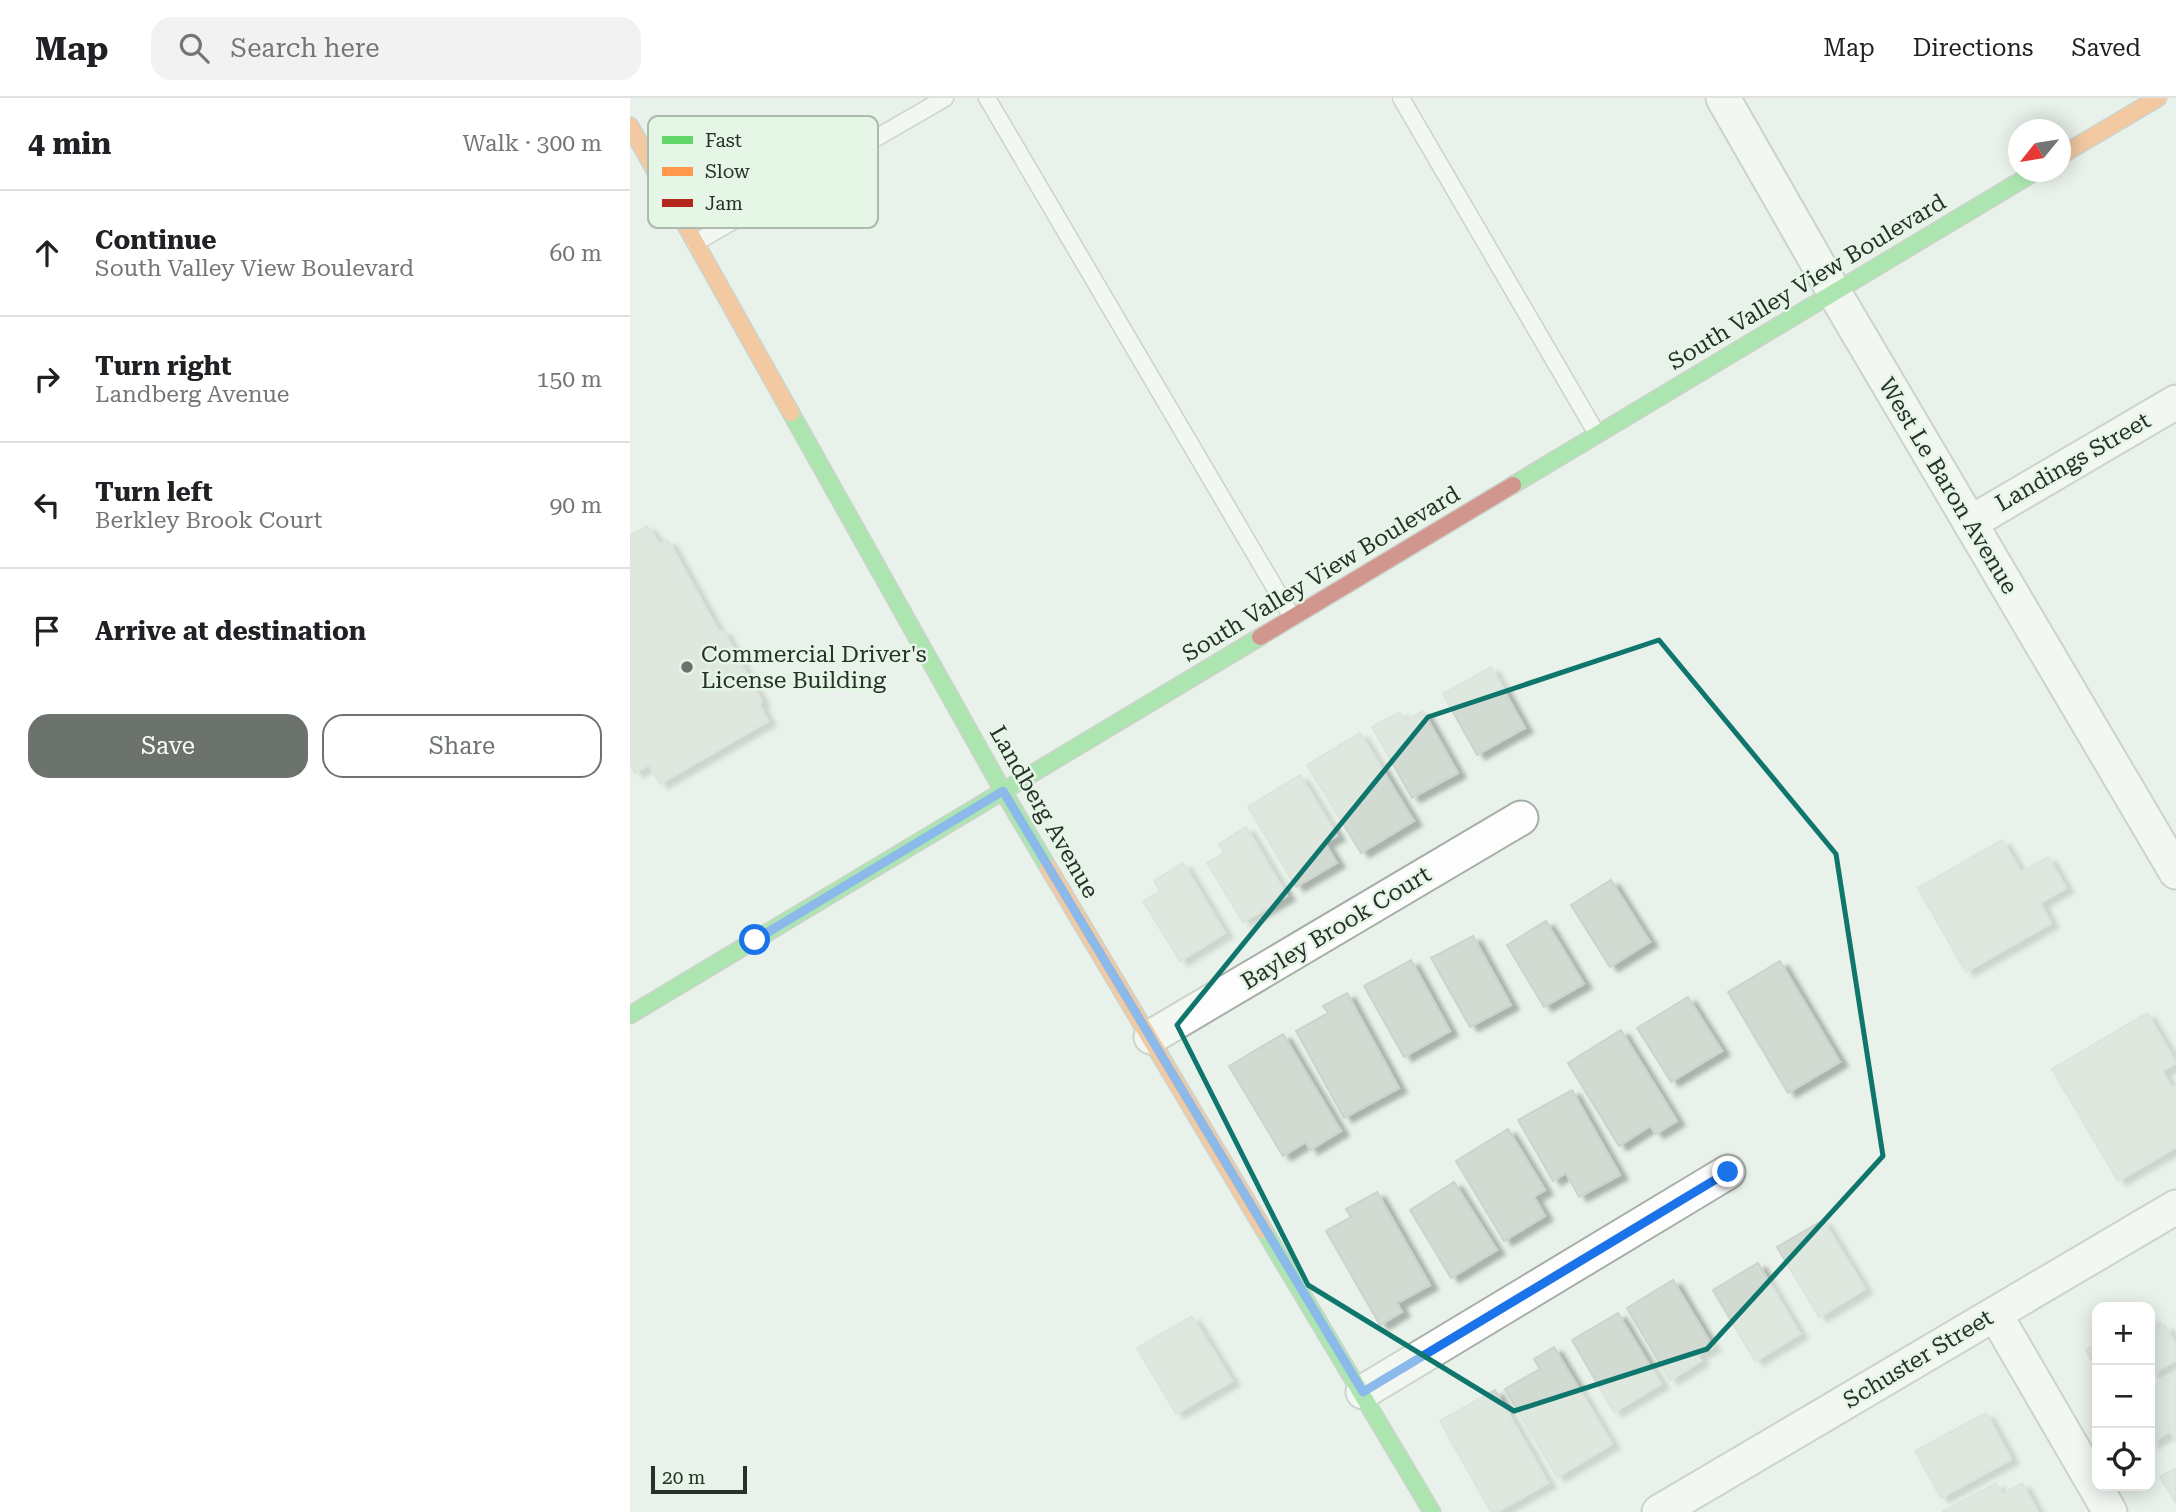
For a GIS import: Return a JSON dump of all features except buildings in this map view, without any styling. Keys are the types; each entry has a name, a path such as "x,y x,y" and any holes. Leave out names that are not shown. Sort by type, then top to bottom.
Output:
{"main road":[{"path":"2071,149 2158,98"},
{"name":"Landberg Avenue","path":"630,126 648,158"},
{"name":"South Valley View Boulevard","path":"630,1015 2018,182"},
{"name":"Landberg Avenue","path":"687,228 1003,791 1432,1512"}],"street":[{"name":"West Le Baron Avenue","path":"1723,98 1834,292 2176,872"},
{"name":"Landings Street","path":"1970,523 2176,401"},
{"name":"Bayley Brook Court","path":"1151,1037 1521,818"},
{"path":"1363,1392 1728,1172"},
{"name":"Schuster Street","path":"1660,1512 2176,1207"},
{"path":"1995,1314 2110,1512"}],"lane":[{"path":"878,137 945,98"},
{"path":"987,98 1292,617"},
{"path":"1401,98 1597,434"},
{"path":"695,243 721,228"}],"highlighted area":[{"path":"1659,640 1836,854 1883,1156 1707,1349 1514,1411 1308,1285 1177,1025 1428,717"}],"traffic: fast":[{"path":"1513,485 2018,182"},
{"path":"791,413 1048,867"},
{"path":"630,1015 1260,637"},
{"path":"1264,1230 1432,1512"}],"traffic: slow":[{"path":"2071,149 2158,98"},
{"path":"630,126 648,158"},
{"path":"687,228 791,413"},
{"path":"1048,867 1264,1230"}],"traffic: jam":[{"path":"1260,637 1513,485"}],"place":[{"name":"Commercial Driver's License Building","path":"687,667"}],"route":[{"path":"755,940 1003,791 1363,1392 1728,1172"}]}
